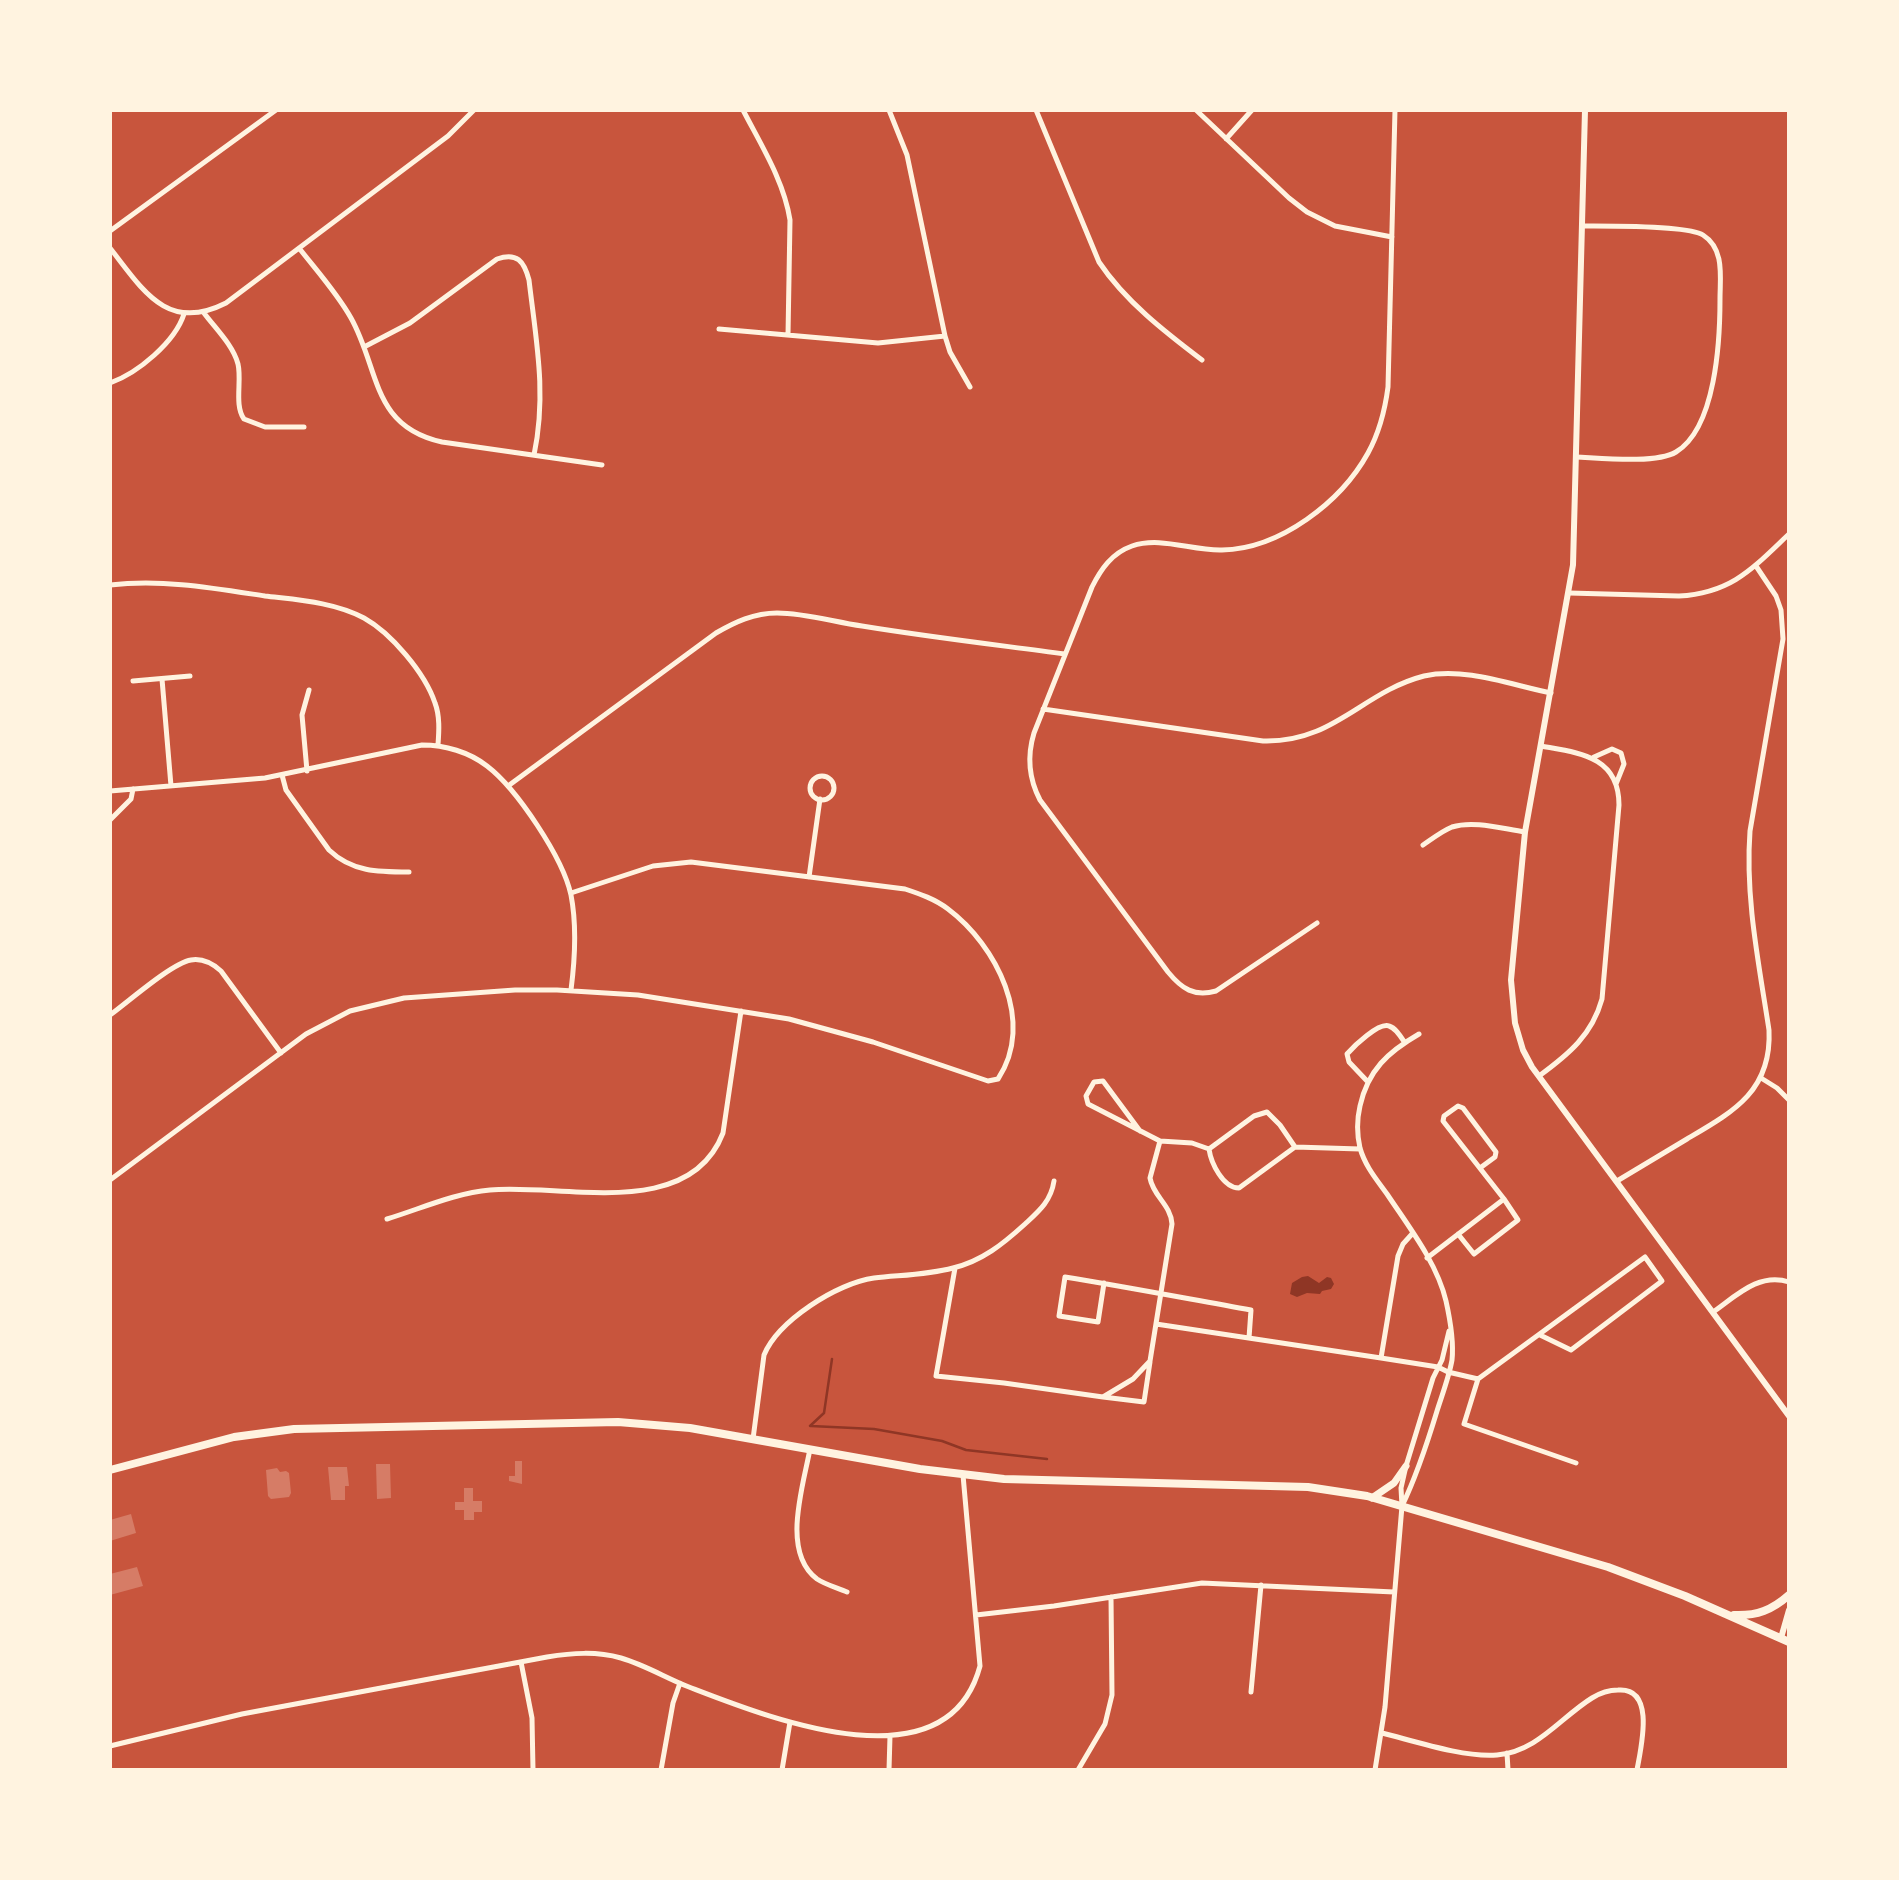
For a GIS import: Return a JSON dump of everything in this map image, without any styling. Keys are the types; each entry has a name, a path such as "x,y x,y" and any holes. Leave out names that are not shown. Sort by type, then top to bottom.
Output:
{"main road":[{"path":"110,1470 234,1437 294,1429 618,1422 690,1428 963,1475 1004,1479 1308,1487 1402,1506 1632,1575 1785,1640"},
{"path":"1372,1498 1394,1483 1406,1466"},
{"path":"1727,1615 1749,1616 1764,1612 1789,1595"}],"street":[{"path":"110,232 276,110"},
{"path":"110,248 152,299 184,314 204,313 226,303 448,136 474,110"},
{"path":"743,110 780,182 788,204 788,335"},
{"path":"889,110 907,155 945,336 960,372 970,387"},
{"path":"1036,110 1089,241 1110,278 1137,306 1202,360"},
{"path":"1196,110 1307,212 1335,226 1392,237"},
{"path":"1226,139 1252,110"},
{"path":"1317,923 1216,991 1202,994 1186,990 1168,972 1036,792 1030,754 1043,709 1101,571 1121,551 1148,542 1204,551 1233,550 1277,536 1323,506 1349,480 1368,453 1386,403 1395,110"},
{"path":"1585,110 1574,545 1569,593 1525,832 1511,992 1512,1010 1523,1050 1539,1076 1789,1416"},
{"path":"1576,457 1654,458 1667,456 1684,446 1698,426 1707,401 1717,364 1720,331 1719,258 1707,238 1687,230 1582,226"},
{"path":"299,248 343,305 364,347 386,407 412,432 442,442 601,465"},
{"path":"364,347 410,323 497,259 510,256 520,259 526,268 541,374 541,407 534,455"},
{"path":"204,313 229,347 238,365 242,417 248,422 265,427 304,427"},
{"path":"110,383 122,378 162,348 175,334 184,314"},
{"path":"719,329 878,343 945,336"},
{"path":"1569,593 1697,595 1721,588 1756,566 1789,534"},
{"path":"1617,1181 1737,1108 1761,1078 1769,1052 1769,1030 1749,896 1748,857 1752,818 1781,658 1783,626 1776,596 1756,566"},
{"path":"110,584 176,583 326,604 365,618 390,638 429,688 438,713 438,745"},
{"path":"508,786 716,633 741,620 759,615 804,615 862,626 1065,654"},
{"path":"1043,709 1263,741 1279,741 1308,736 1397,686 1439,674 1461,674 1551,693"},
{"path":"134,681 190,676"},
{"path":"162,679 171,786"},
{"path":"307,771 302,715 309,690"},
{"path":"110,791 282,775 410,747 438,745 476,759 508,786 561,864 571,893 575,935 571,990"},
{"path":"1539,1076 1579,1044 1594,1022 1602,999 1619,805 1616,784 1606,768 1594,757 1541,746"},
{"path":"1594,757 1612,749 1621,753 1624,764 1616,784"},
{"path":"282,775 286,790 337,858 362,869 408,872"},
{"path":"824,776 831,780 834,788 830,796 820,799 813,795 811,783 817,777 824,776"},
{"path":"110,820 131,799 133,789"},
{"path":"809,877 820,799"},
{"path":"1423,845 1449,828 1458,826 1478,825 1525,832"},
{"path":"110,1180 327,1022 351,1011 388,1000 515,990 571,990 638,995 789,1019 826,1028 988,1081 998,1079 1011,1042 1012,1019 1005,983 990,955 959,918 936,901 905,889 712,864 671,863 631,872 571,893"},
{"path":"110,1015 183,962 207,961 221,971 281,1053"},
{"path":"387,1219 487,1190 618,1193 682,1179 705,1164 723,1133 741,1012"},
{"path":"1367,1080 1349,1062 1347,1054 1353,1047 1381,1026 1387,1025 1405,1042"},
{"path":"1402,1506 1415,1480 1448,1372 1451,1360 1450,1328 1446,1301 1427,1258 1373,1175 1360,1149 1359,1111 1367,1080 1384,1059 1419,1034"},
{"path":"1761,1078 1789,1100"},
{"path":"1140,1131 1102,1081 1094,1082 1086,1096 1088,1104 1140,1131 1160,1141 1192,1143 1209,1149"},
{"path":"1458,1234 1474,1254 1518,1220 1443,1121 1444,1116 1458,1106 1463,1108 1496,1152 1494,1157 1480,1168"},
{"path":"1209,1149 1254,1116 1267,1112 1295,1147"},
{"path":"954,1268 936,1376 1144,1402 1172,1224 1171,1213 1151,1184 1150,1178 1160,1141"},
{"path":"1209,1149 1213,1164 1228,1184 1239,1188 1295,1147 1360,1149"},
{"path":"753,1439 764,1355 768,1345 783,1328 819,1302 852,1284 873,1278 907,1276 954,1268 986,1255 1003,1244 1043,1206 1052,1192 1054,1181"},
{"path":"1427,1258 1504,1199"},
{"path":"1381,1358 1398,1256 1403,1244 1412,1234"},
{"path":"1539,1335 1571,1350 1662,1281 1645,1257 1478,1379 1464,1424 1576,1463"},
{"path":"1104,1283 1098,1322 1059,1316 1065,1277 1104,1283 1251,1310 1249,1338"},
{"path":"1713,1312 1761,1280 1778,1279 1789,1282"},
{"path":"1156,1324 1438,1367 1478,1379"},
{"path":"1375,1770 1382,1733 1402,1506 1401,1488 1450,1328"},
{"path":"1103,1397 1133,1379 1150,1361"},
{"path":"810,1450 796,1529 799,1551 807,1567 820,1581 848,1592"},
{"path":"110,1745 242,1714 571,1653 601,1654 642,1665 680,1683 790,1722 838,1733 890,1736 914,1731 955,1710 970,1693 980,1666 963,1475"},
{"path":"976,1615 1193,1584 1394,1592"},
{"path":"1251,1692 1261,1585"},
{"path":"1079,1770 1101,1732 1112,1695 1111,1597"},
{"path":"1785,1640 1789,1610"},
{"path":"521,1662 532,1718 533,1770"},
{"path":"661,1770 673,1703 680,1683"},
{"path":"1382,1733 1469,1753 1497,1755 1538,1740 1593,1697 1612,1690 1628,1690 1639,1700 1642,1711 1643,1727 1637,1770"},
{"path":"782,1770 790,1722"},
{"path":"889,1770 890,1736"},
{"path":"1507,1753 1508,1770"}],"shaded area":[{"path":"1308,1276 1319,1283 1327,1277 1331,1278 1334,1284 1331,1289 1320,1294 1307,1293 1297,1297 1290,1294 1292,1283"}],"building":[{"path":"515,1461 522,1461 522,1484 509,1481 509,1476 515,1476"},
{"path":"376,1464 390,1464 391,1498 377,1499"},
{"path":"328,1467 347,1467 349,1486 345,1486 345,1500 331,1500"},
{"path":"277,1468 280,1472 289,1473 291,1493 289,1497 271,1499 268,1496 266,1470"},
{"path":"464,1488 473,1488 473,1501 482,1501 482,1512 474,1512 474,1520 464,1520 464,1510 455,1510 455,1502 464,1502"},
{"path":"131,1514 136,1533 110,1541 110,1520"},
{"path":"137,1567 143,1586 110,1595 110,1574"}],"waterway":[{"path":"810,1426 824,1413 832,1359"},
{"path":"811,1426 874,1429 942,1441 966,1450 1047,1459"}]}
